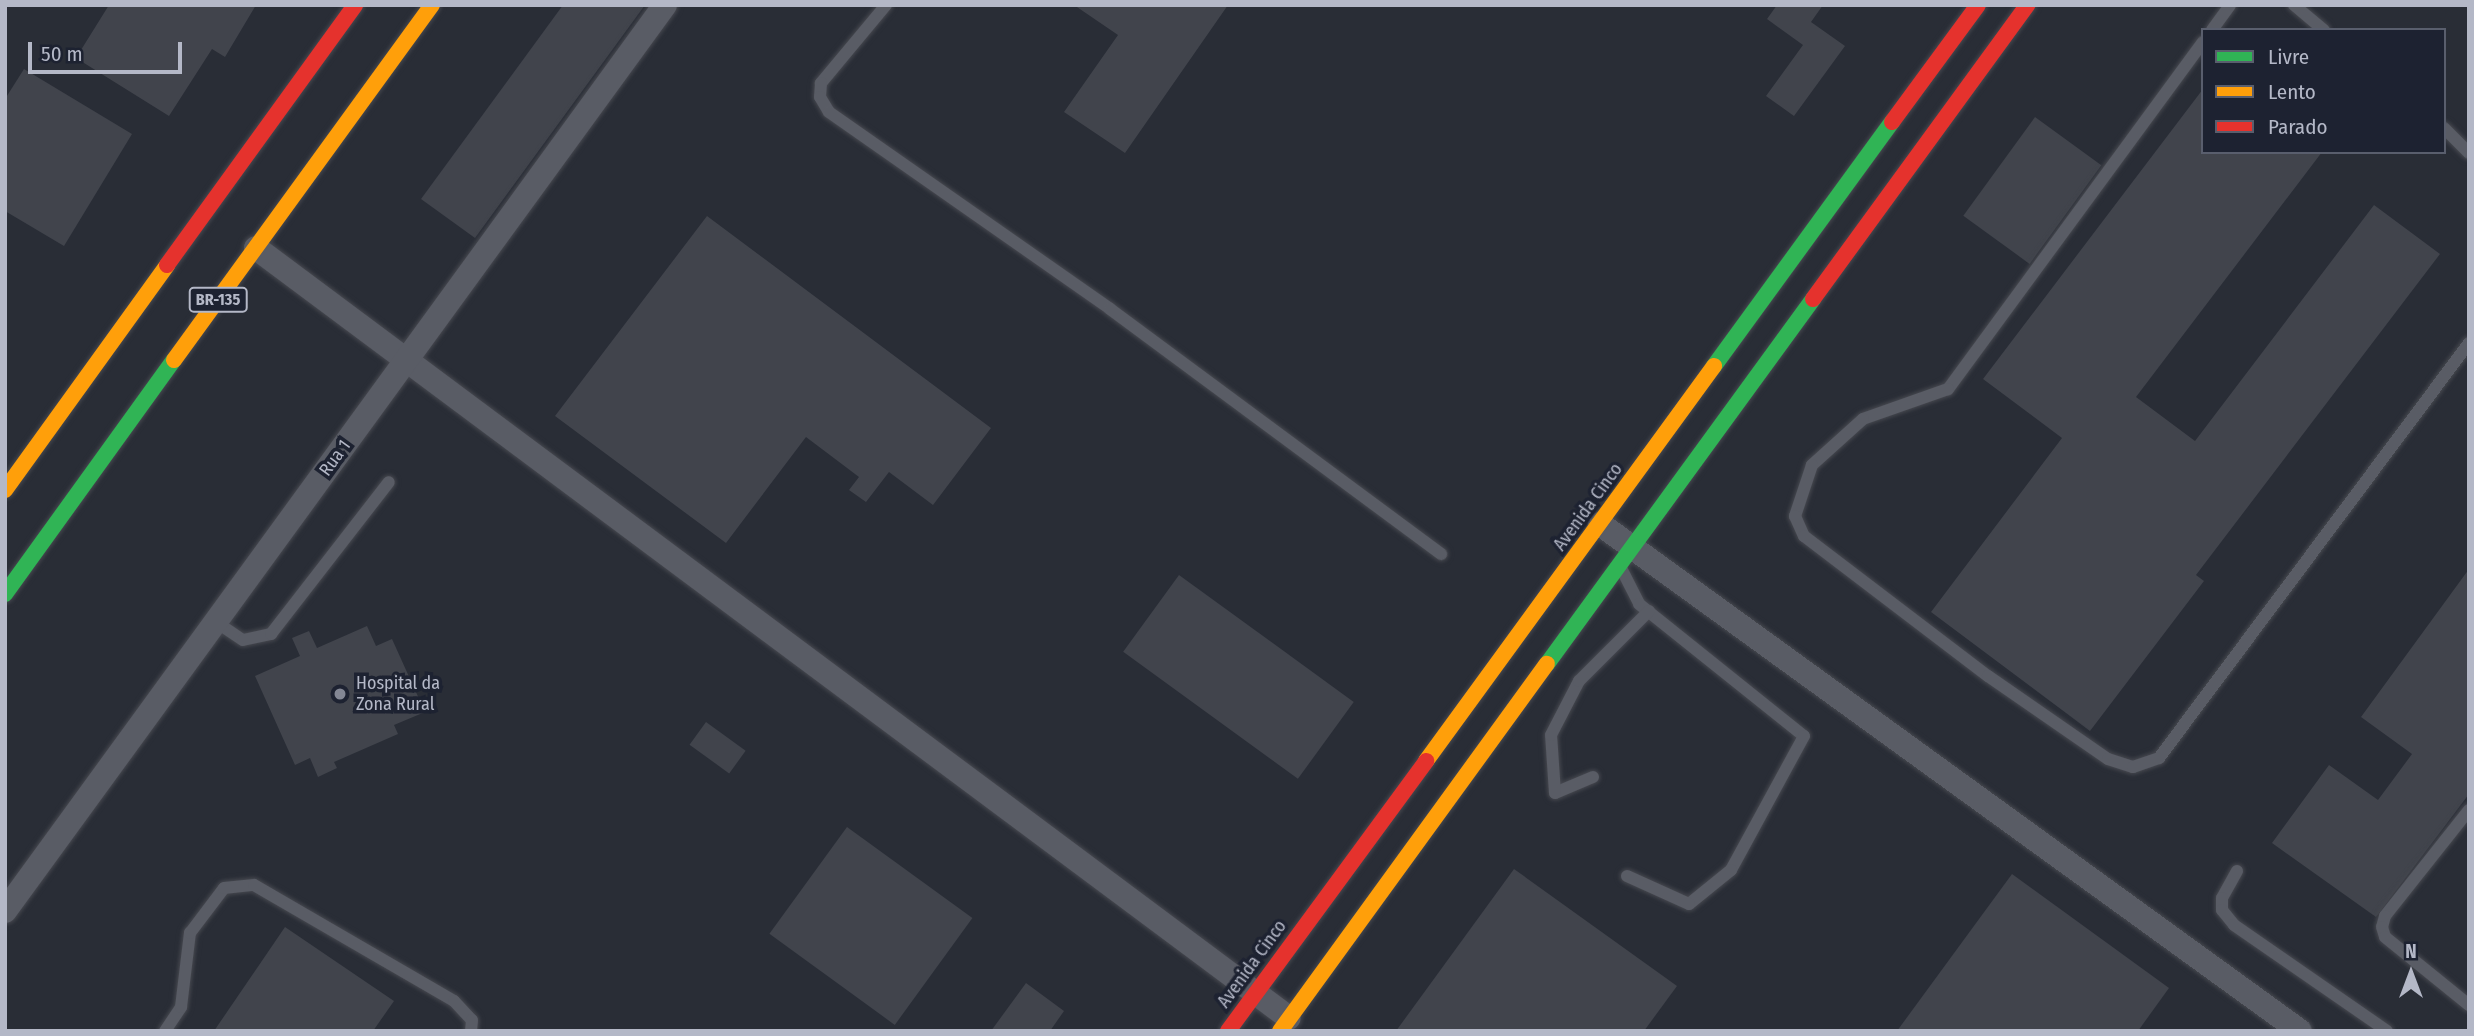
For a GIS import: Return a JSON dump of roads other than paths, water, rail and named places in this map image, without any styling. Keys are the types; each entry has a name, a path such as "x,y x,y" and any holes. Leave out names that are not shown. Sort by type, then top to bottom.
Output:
{"main road":[{"path":"5,490 355,5"},
{"name":"BR-135","path":"5,594 432,5"},
{"name":"Avenida Cinco","path":"1228,1031 1978,5"},
{"path":"1285,1025 2027,5"}],"street":[{"name":"Rua 1","path":"5,910 665,5"},
{"path":"256,248 1255,993 1285,1025"},
{"path":"1600,524 1626,557 2300,1031"}],"lane":[{"path":"886,5 821,83 820,97 829,112 1110,309 1276,436 1441,554"},
{"path":"2213,28 2230,5"},
{"path":"2294,5 2322,28"},
{"path":"2201,45 1948,389 1863,419 1812,465 1795,516 1804,536 1988,676 2108,759 2133,767 2159,758 2469,342"},
{"path":"2446,130 2469,153"},
{"path":"216,622 243,640 271,634 389,482"},
{"path":"1626,557 1639,604 1804,736 1731,870 1689,904 1627,876"},
{"path":"1593,776 1555,793 1550,735 1579,681 1648,611"},
{"path":"2469,810 2385,916 2382,927 2385,937 2469,1005"},
{"path":"2237,871 2222,898 2222,910 2234,925 2387,1031"},
{"path":"165,1031 181,1007 190,933 224,888 254,885 454,1001 472,1020 471,1031"}],"place":[{"name":"Hospital da Zona Rural","path":"340,694"}]}
